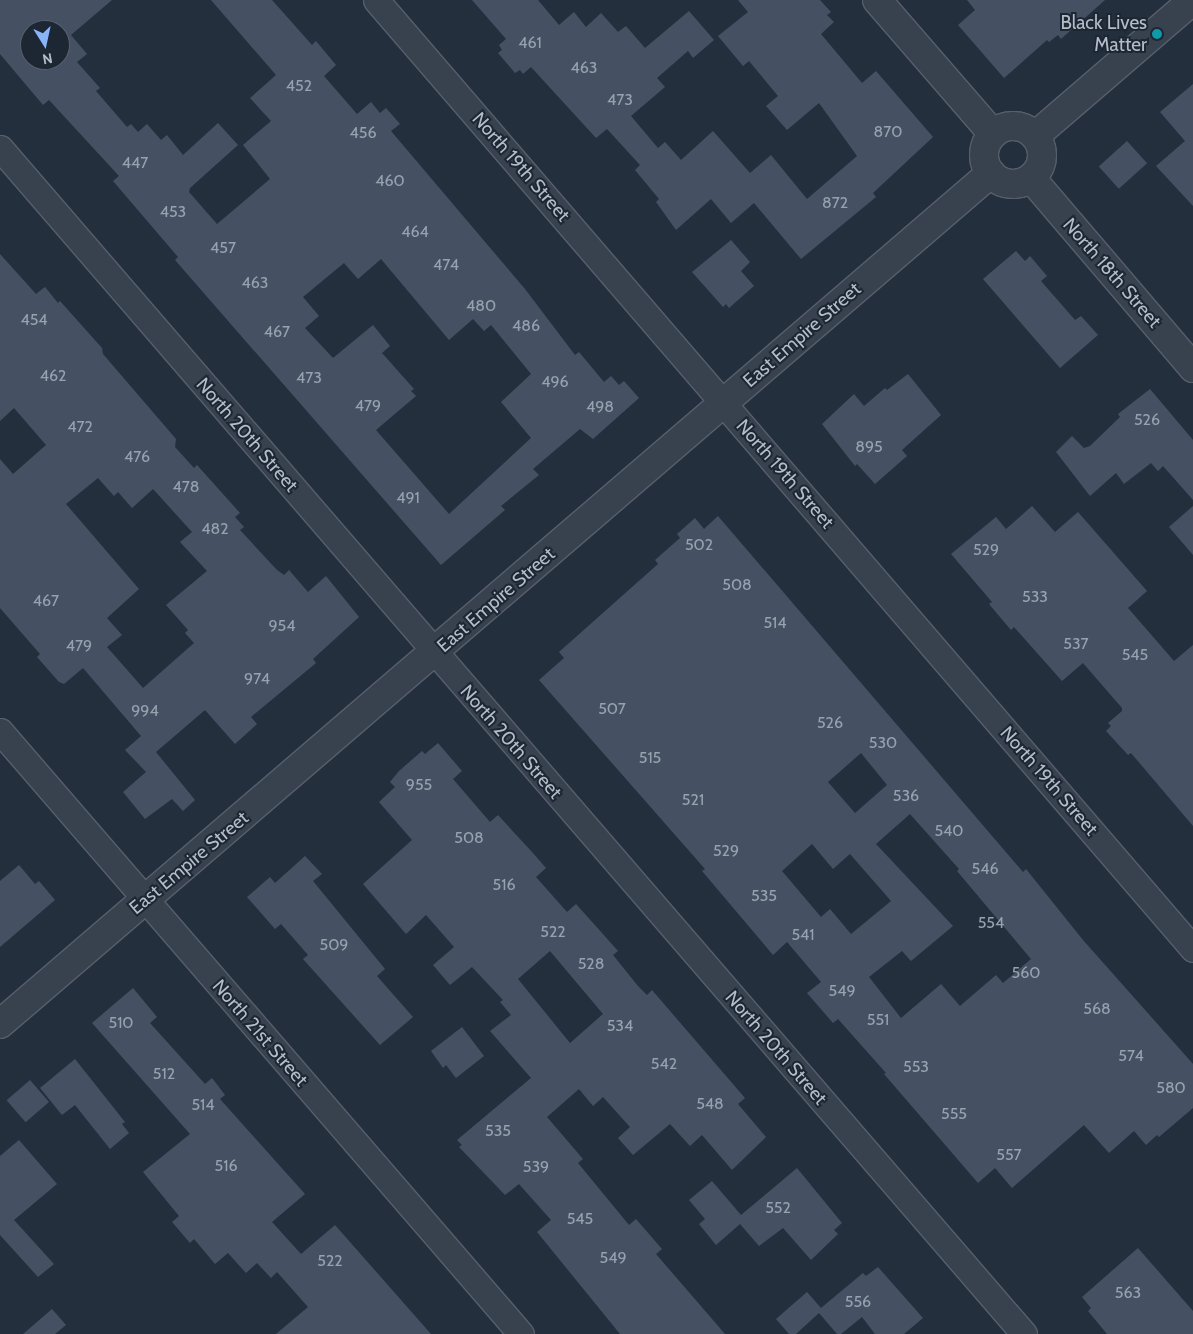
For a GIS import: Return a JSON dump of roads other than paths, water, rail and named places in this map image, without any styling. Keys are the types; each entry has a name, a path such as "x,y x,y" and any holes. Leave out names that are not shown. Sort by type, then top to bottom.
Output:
{"street":[{"name":"North 19th Street","path":"376,0 1193,949"},
{"path":"877,0 993,134"},
{"path":"1035,136 1192,0"},
{"path":"1019,126 1035,136 1040,144 1042,158 1037,172 1030,178 1014,184 998,180 991,173 985,149 993,134 1001,129 1019,126"},
{"name":"North 20th Street","path":"0,148 434,653 1024,1334"},
{"name":"East Empire Street","path":"0,1024 991,173"},
{"name":"North 18th Street","path":"1030,178 1193,368"},
{"name":"North 21st Street","path":"0,731 521,1334"}],"place":[{"name":"Black Lives Matter","path":"1157,34"}]}
